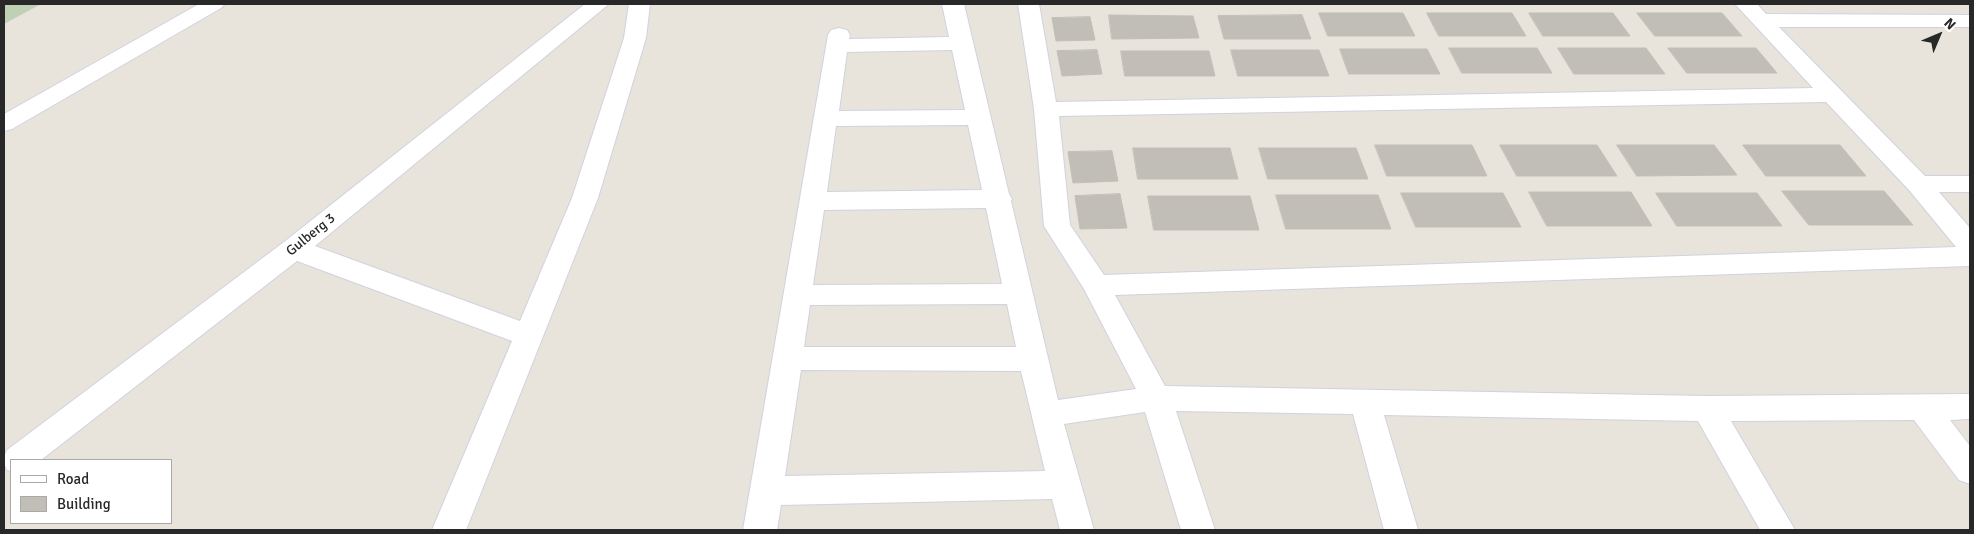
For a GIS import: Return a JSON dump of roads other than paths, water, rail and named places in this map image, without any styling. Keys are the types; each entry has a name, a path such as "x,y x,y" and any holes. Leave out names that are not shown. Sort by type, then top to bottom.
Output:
{"street":[{"path":"4,124 214,4"},
{"name":"Gulberg 3","path":"19,459 294,249 598,4"},
{"path":"449,530 585,198 634,38 640,4"},
{"path":"953,4 999,200 1046,414 1077,530"},
{"path":"1028,4 1046,108 1057,226 1096,285 1156,398 1198,530"},
{"path":"1753,12 1970,21"},
{"path":"1753,12 1830,95 1918,184 1970,246"},
{"path":"760,530 838,41 961,43"},
{"path":"1046,108 1830,95"},
{"path":"826,119 980,117"},
{"path":"1918,184 1970,184"},
{"path":"812,201 999,200"},
{"path":"294,249 530,336"},
{"path":"1096,285 1970,256"},
{"path":"798,295 1020,294"},
{"path":"788,358 1034,359"},
{"path":"1046,414 1156,398 1707,408 1970,407"},
{"path":"1364,402 1401,530"},
{"path":"1921,406 1970,470"},
{"path":"1707,408 1778,530"},
{"path":"766,491 1065,484"}]}
